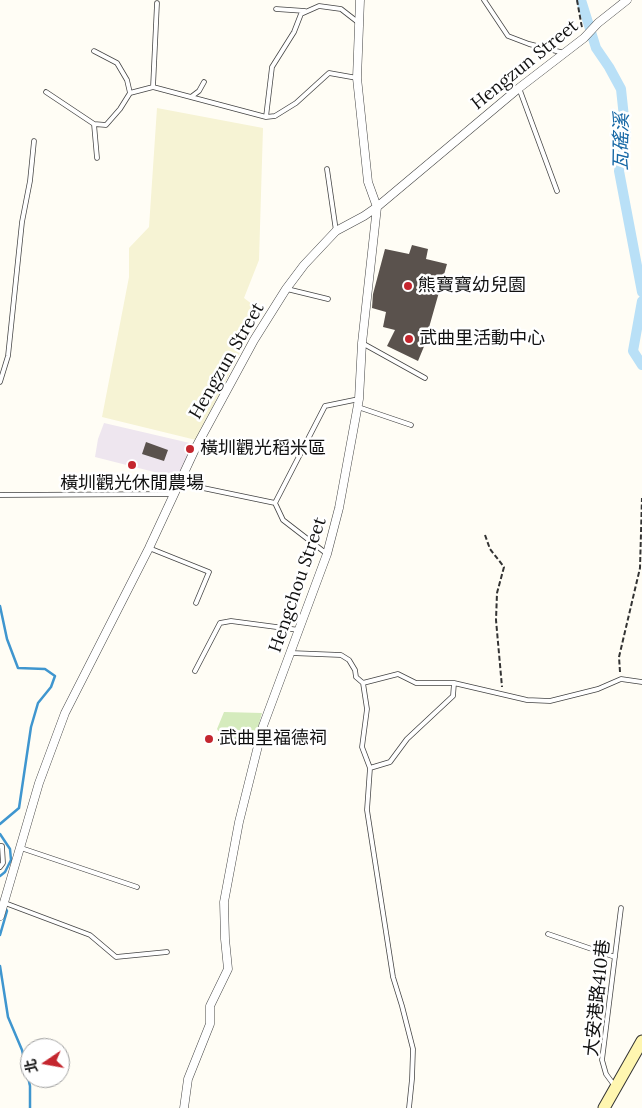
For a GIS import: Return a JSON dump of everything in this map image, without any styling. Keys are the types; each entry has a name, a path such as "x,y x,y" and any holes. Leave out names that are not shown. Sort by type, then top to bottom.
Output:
{"main road":[{"path":"604,1108 642,1041"}],"street":[{"name":"Hengchou Street","path":"184,1108 188,1079 210,1024 210,1006 228,969 224,902 239,822 263,726 327,554 339,508 358,403 362,344 377,206 368,182 358,78 360,0"},
{"name":"Hengzun Street","path":"0,913 5,903 39,783 65,714 149,548 196,447 254,340 286,289 336,231 364,216 377,206 519,88 584,38 598,23 627,0"}],"lane":[{"path":"484,0 508,36 529,44 564,53"},
{"path":"153,86 157,3"},
{"path":"266,117 272,67 294,32 302,14 319,6 341,9 360,25"},
{"path":"276,9 307,12"},
{"path":"94,51 117,63 127,80 130,93"},
{"path":"46,92 94,124 106,125 120,109 130,93 153,86 266,117 275,116 296,103 329,73 358,78"},
{"path":"191,97 199,91 204,82"},
{"path":"519,88 557,191"},
{"path":"94,124 97,158"},
{"path":"0,382 8,356 22,222 30,182 34,141"},
{"path":"327,169 336,231"},
{"path":"286,289 328,299"},
{"path":"362,344 425,378"},
{"path":"275,503 325,406 358,403 411,425"},
{"path":"179,483 275,503"},
{"path":"0,495 174,494"},
{"path":"275,503 283,520 327,554"},
{"path":"149,548 209,572 196,603"},
{"path":"195,671 220,623 231,620 299,630"},
{"path":"291,653 341,656 349,660 356,670 356,677 364,683 367,709 362,747 370,768 367,810 393,977 413,1049 409,1108"},
{"path":"364,683 398,674 416,683 454,683 527,700 550,701 598,689 621,679 642,682"},
{"path":"370,768 390,762 407,739 453,696 454,683"},
{"path":"0,846 2,846 3,863 0,867"},
{"path":"20,848 137,887"},
{"path":"5,903 90,936 116,957 167,952"},
{"name":"大安港路410巷","path":"616,1087 606,1074 602,1060 621,908"},
{"path":"548,934 615,957"}],"path":[{"path":"577,0 584,38"},
{"path":"621,679 619,657 640,568 642,498"},
{"path":"485,535 490,548 504,567 497,593 496,620 502,694"},
{"path":"218,740 260,739"}],"shaded area":[{"path":"157,108 263,128 259,260 244,298 261,311 196,440 102,417 129,277 129,248 149,227"},
{"name":"橫圳觀光休閒農場","path":"104,423 194,444 178,478 95,457 98,439"}],"green space":[{"path":"224,712 262,713 253,745 222,745 221,735 217,729"}],"building":[{"name":"熊寶寶幼兒園","path":"412,245 428,249 426,259 447,264 428,331 430,332 418,361 387,346 395,330 383,327 386,312 372,308 373,294 385,249 409,254"},
{"path":"146,442 168,450 164,461 142,454"}],"waterway":[{"name":"瓦磘溪","path":"581,0 596,48 621,89 626,136 619,171 642,292"},
{"name":"瓦磘溪","path":"642,301 633,351 642,365"},
{"path":"0,606 7,639 18,668 45,669 55,676 51,687 38,703 31,727 19,808 0,824"},
{"path":"0,834 10,849 11,860 5,872 0,876"},
{"path":"0,935 7,911 5,907"},
{"path":"0,966 8,1017 22,1050 30,1086 30,1108"}],"place":[{"name":"熊寶寶幼兒園","path":"408,286"},
{"name":"武曲里活動中心","path":"409,339"},
{"name":"橫圳觀光稻米區","path":"190,449"},
{"name":"橫圳觀光休閒農場","path":"132,465"},
{"name":"武曲里福德祠","path":"209,739"}]}
